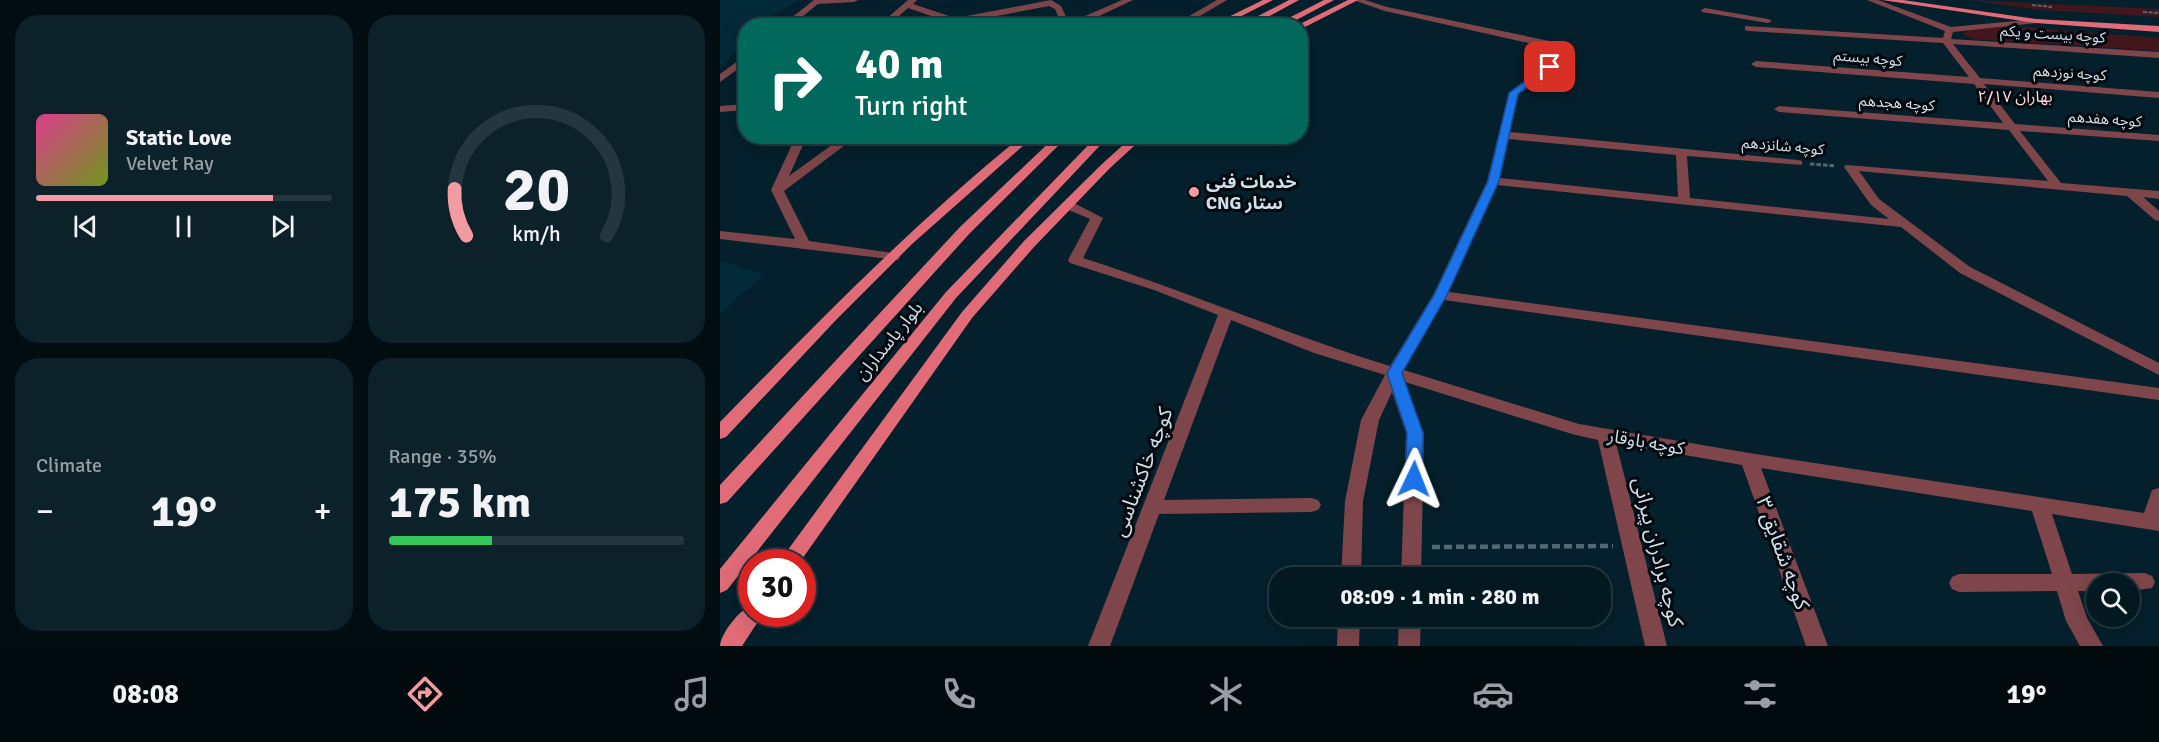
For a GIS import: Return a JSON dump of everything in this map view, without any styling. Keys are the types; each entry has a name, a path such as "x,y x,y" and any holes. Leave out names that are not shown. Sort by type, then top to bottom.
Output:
{"main road":[{"path":"1230,18 1269,0"},
{"path":"1257,18 1294,0"},
{"path":"1293,18 1330,0"},
{"path":"1308,23 1355,0"},
{"path":"1886,0 2036,21 2159,29"},
{"path":"1931,0 2052,15 2159,22"},
{"path":"1248,18 1262,15"},
{"path":"720,433 832,315 962,190 1019,144"},
{"path":"1033,163 1044,144"},
{"name":"بلوار پاسداران","path":"720,497 965,230 1054,144"},
{"name":"بلوار پاسداران","path":"720,584 951,295 1096,144"},
{"path":"798,549 967,315 1068,205 1131,144"},
{"path":"729,646 743,627"}],"street":[{"path":"795,18 817,1 854,0"},
{"path":"1088,18 1128,0"},
{"path":"1190,18 1223,0"},
{"path":"1351,567 1354,501 1370,420 1394,373 1440,295 1493,181 1514,93 1570,51 1564,47 1385,9 1355,0"},
{"path":"1871,0 1948,35 1978,82 2058,187"},
{"path":"977,18 1048,2 1058,8 1063,18"},
{"path":"892,18 910,3 946,18"},
{"path":"1705,10 1850,34"},
{"path":"1748,28 1850,34 1948,35 2036,21"},
{"name":"کوچه بیست و یکم","path":"1948,35 2159,55"},
{"path":"720,79 738,64"},
{"name":"کوچه بیستم","path":"1756,64 1978,82"},
{"name":"کوچه نوزدهم","path":"1978,82 2159,95"},
{"path":"720,109 738,108"},
{"name":"کوچه هجدهم","path":"1779,110 2012,127"},
{"name":"کوچه هفدهم","path":"2012,127 2159,138"},
{"name":"کوچه شانزدهم","path":"1505,135 1798,163"},
{"path":"777,190 798,144"},
{"path":"777,190 841,144"},
{"path":"1682,152 1684,201"},
{"path":"1850,167 2159,195"},
{"path":"1850,167 1875,202 1965,270 2159,370"},
{"path":"1493,181 1904,224"},
{"path":"777,190 804,244"},
{"path":"2131,194 2159,217"},
{"name":"کوچه باوقار","path":"1068,205 1097,218 1075,260 1159,287 1320,350 1578,430 1749,460 2156,525"},
{"path":"720,235 893,257"},
{"path":"1440,295 2159,394"},
{"name":"کوچه خاکشناسی","path":"1099,646 1226,313"},
{"path":"1394,373 1415,433 1411,567"},
{"name":"کوچه برادران پیرانی","path":"1605,434 1656,646"},
{"name":"کوچه شقایق ۳","path":"1749,460 1817,646"},
{"path":"2156,525 2159,495"},
{"path":"1152,507 1311,505"},
{"path":"2040,506 2078,621 2092,646"},
{"path":"1959,583 2145,582"},
{"path":"1348,646 1349,627"},
{"path":"1409,646 1410,627"}],"path":[{"path":"2030,5 2059,7"},
{"path":"2136,11 2159,13"},
{"name":"کوچه شانزدهم","path":"1798,163 1850,167"},
{"path":"1412,547 1632,546"}],"shaded area":[{"path":"720,0 800,0 767,18 738,18 738,50 720,69"},
{"path":"1969,0 2159,9 2159,17 2042,10"},
{"path":"2008,26 2159,38 2159,51 1972,39 1963,34 1968,30"},
{"path":"720,261 764,274 720,314"}],"place":[{"name":"خدمات فنی‌ CNG ستار","path":"1194,192"}],"district":[{"name":"۲/۱۷ بهاران","path":"2015,96"}],"route":[{"path":"1414,479 1415,433 1394,373 1440,295 1493,181 1514,93 1550,67"}]}
